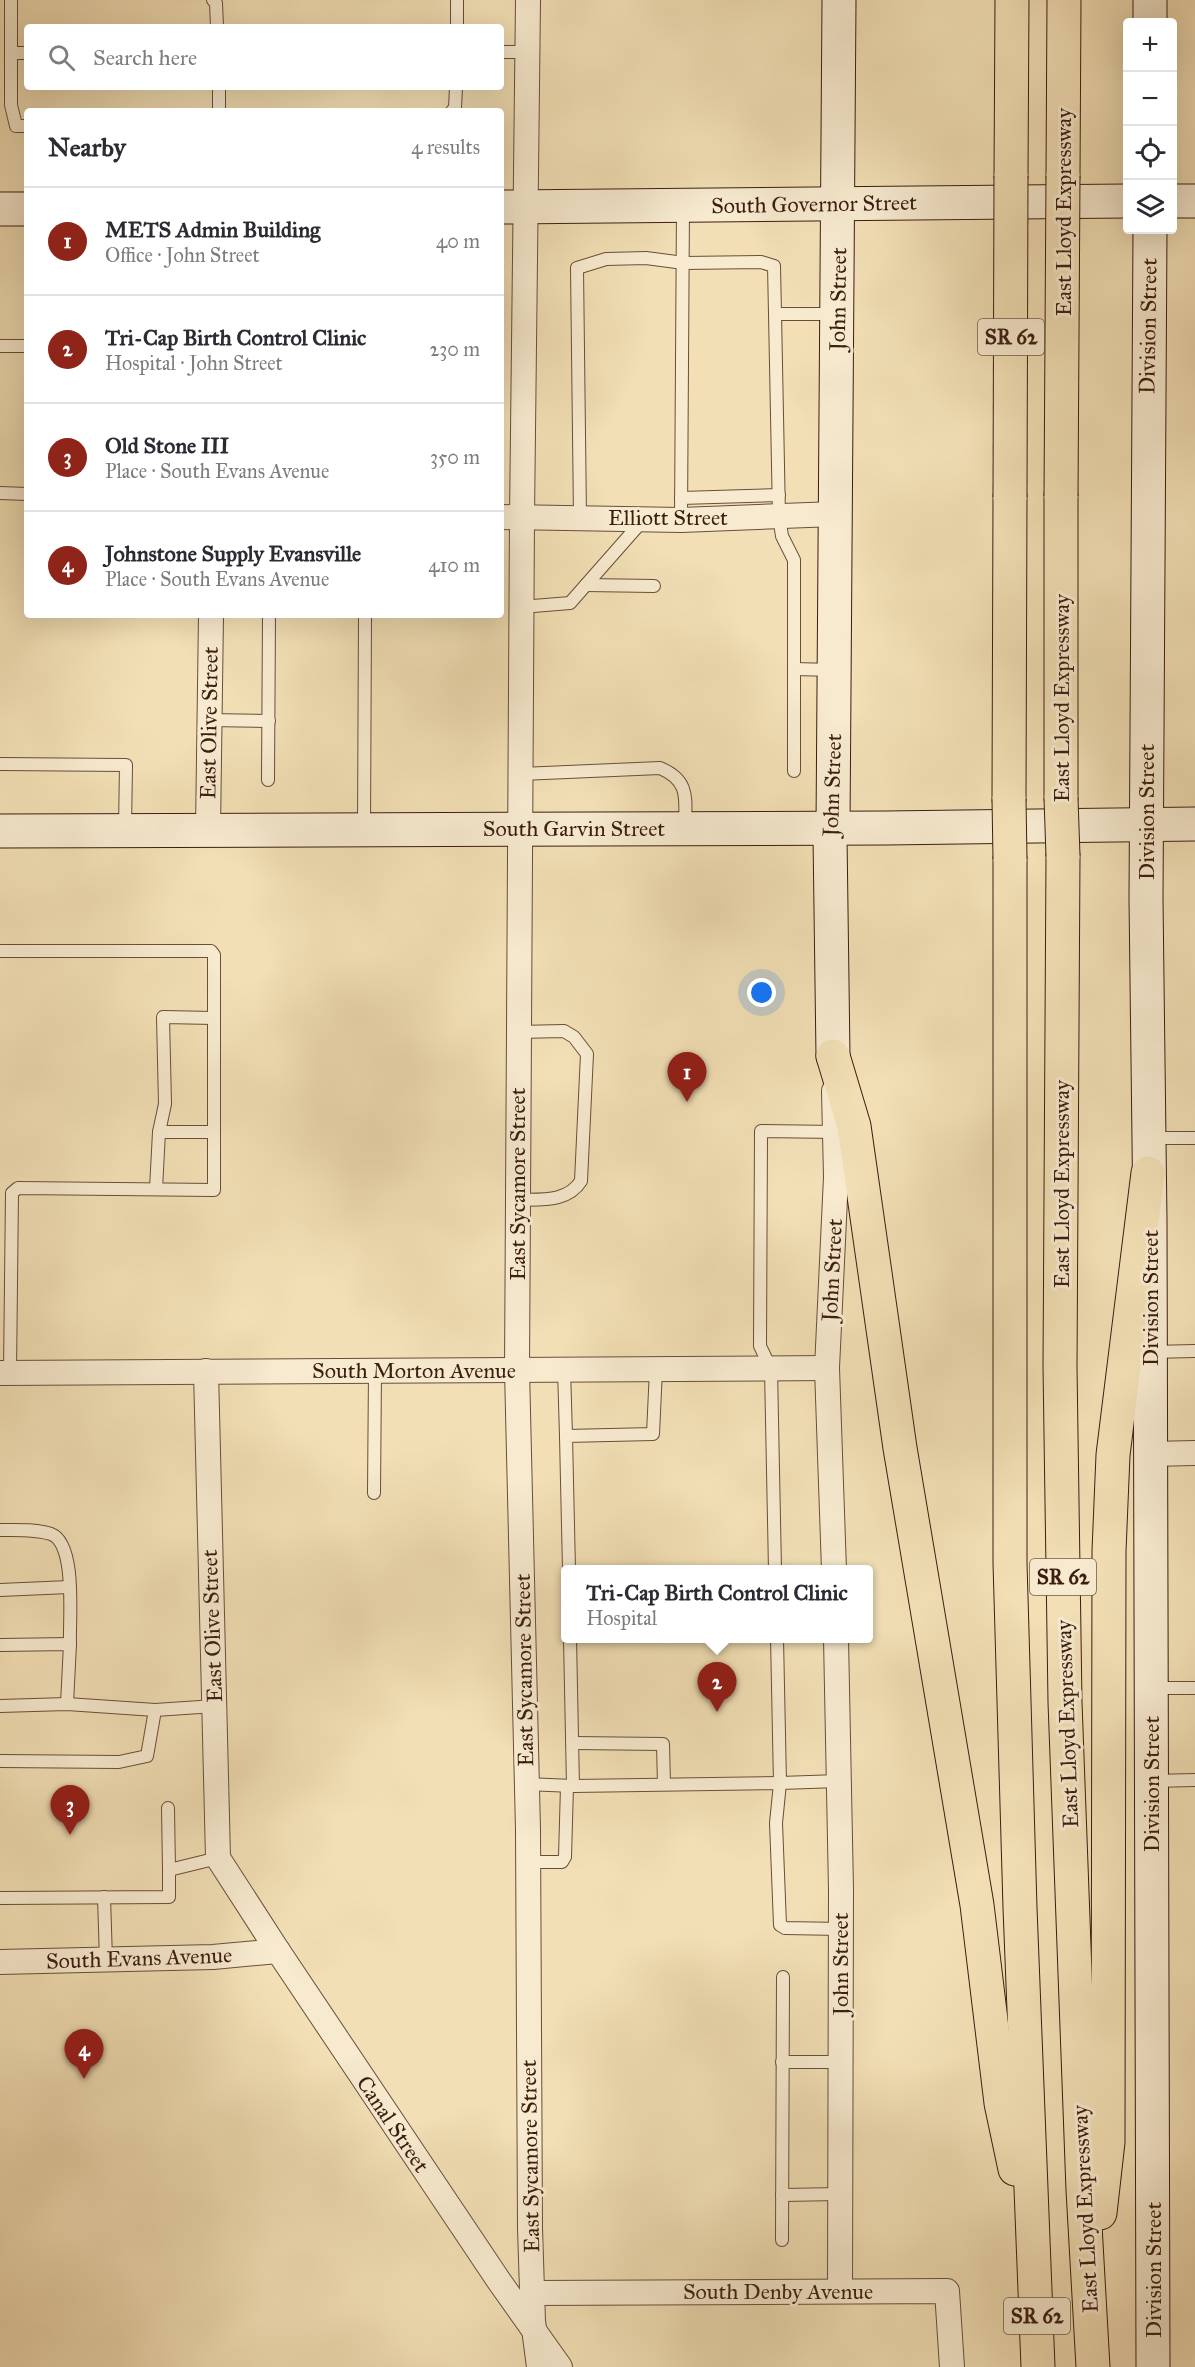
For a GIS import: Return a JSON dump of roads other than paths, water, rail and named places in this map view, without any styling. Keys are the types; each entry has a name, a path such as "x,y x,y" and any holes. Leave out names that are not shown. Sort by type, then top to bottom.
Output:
{"highway":[{"path":"994,0 998,48 1012,138"},
{"name":"SR 62","path":"1012,0 1009,799 1010,1563 1020,1908 1038,2367"},
{"name":"East Lloyd Expressway","path":"1064,0 1060,1367 1065,1702 1083,2190 1093,2367"},
{"path":"832,1056 854,1126 900,1448 977,1905 1001,2103 1035,2264"},
{"path":"1090,2298 1108,2142 1109,1563 1113,1455 1148,1173"}],"main road":[{"name":"John Street","path":"832,1056 830,836 833,827 839,0"},
{"path":"1150,0 1150,18"},
{"name":"South Governor Street","path":"514,207 1123,201"},
{"path":"1177,201 1195,201"},
{"path":"0,209 24,209"},
{"name":"Division Street","path":"1149,234 1147,824 1153,2367"},
{"name":"South Garvin Street","path":"0,831 1195,824"}],"street":[{"name":"East Sycamore Street","path":"528,0 528,52 514,207 511,517 521,607 517,1370 528,1863 532,2292 539,2367"},
{"name":"Elliott Street","path":"511,517 644,519 681,509 779,505 835,514"},
{"name":"East Olive Street","path":"208,830 211,618"},
{"name":"John Street","path":"832,1056 836,1132 827,1368 834,1565"},
{"name":"South Morton Avenue","path":"5,1373 827,1368"},
{"name":"East Olive Street","path":"206,1371 215,1706 225,1868"},
{"path":"1150,1454 1195,1453"},
{"name":"John Street","path":"836,1643 841,1929 840,2290"},
{"name":"Canal Street","path":"225,1868 278,1951 560,2367"},
{"name":"South Evans Avenue","path":"0,1962 213,1957 278,1951"},
{"name":"South Denby Avenue","path":"532,2292 947,2291 952,2367"}],"lane":[{"path":"11,0 11,105 16,126 24,126"},
{"path":"213,0 216,3 217,24"},
{"path":"457,0 457,24"},
{"path":"504,52 528,52"},
{"path":"11,53 24,53"},
{"path":"219,90 219,108"},
{"path":"455,108 456,90"},
{"path":"681,509 683,205"},
{"path":"580,517 577,268 606,259 646,258 684,263 761,262 774,266 779,505 782,536 794,560 794,771"},
{"path":"775,315 837,314"},
{"path":"0,346 24,346"},
{"path":"0,493 24,496"},
{"path":"521,607 570,603 644,519"},
{"path":"586,585 654,586"},
{"path":"268,780 269,618"},
{"path":"364,829 365,618"},
{"path":"794,669 834,670"},
{"path":"209,720 269,721"},
{"path":"0,764 126,765 125,830"},
{"path":"521,774 660,768 674,774 684,790 685,828"},
{"path":"0,951 211,951 214,955 214,1190 18,1188 12,1193 5,1373"},
{"path":"156,1189 159,1132 165,1104 163,1017 214,1018"},
{"path":"517,1200 561,1198 576,1190 581,1181 587,1054 574,1037 564,1031 518,1032"},
{"path":"775,1565 771,1369 760,1346 761,1131 836,1132"},
{"path":"159,1132 214,1132"},
{"path":"1148,1138 1195,1138"},
{"path":"1149,1352 1195,1351"},
{"path":"566,1436 653,1434 656,1369"},
{"path":"564,1370 569,1565"},
{"path":"374,1492 375,1371"},
{"path":"0,1530 27,1530 53,1535 65,1548 69,1569 70,1644 67,1704"},
{"path":"0,1590 69,1587"},
{"path":"528,1863 562,1862 565,1857 573,1743 570,1643"},
{"path":"777,1643 780,1783 776,1823 780,1925 781,1928 841,1929"},
{"path":"0,1645 70,1644"},
{"path":"1151,1688 1195,1688"},
{"path":"0,1706 67,1704 155,1710 215,1706"},
{"path":"0,1761 119,1762 147,1756 155,1710"},
{"path":"573,1743 663,1744 664,1784"},
{"path":"1151,1781 1195,1780"},
{"path":"526,1784 570,1786 839,1781"},
{"path":"0,1898 169,1896 168,1808"},
{"path":"169,1870 225,1868"},
{"path":"104,1897 106,1960"},
{"path":"782,2240 783,1977"},
{"path":"782,2062 840,2062"},
{"path":"782,2194 840,2193"}],"place":[{"name":"METS Admin Building","path":"687,1102"},
{"name":"Tri-Cap Birth Control Clinic","path":"717,1712"},
{"name":"Old Stone III","path":"70,1835"},
{"name":"Johnstone Supply Evansville","path":"84,2079"}]}
